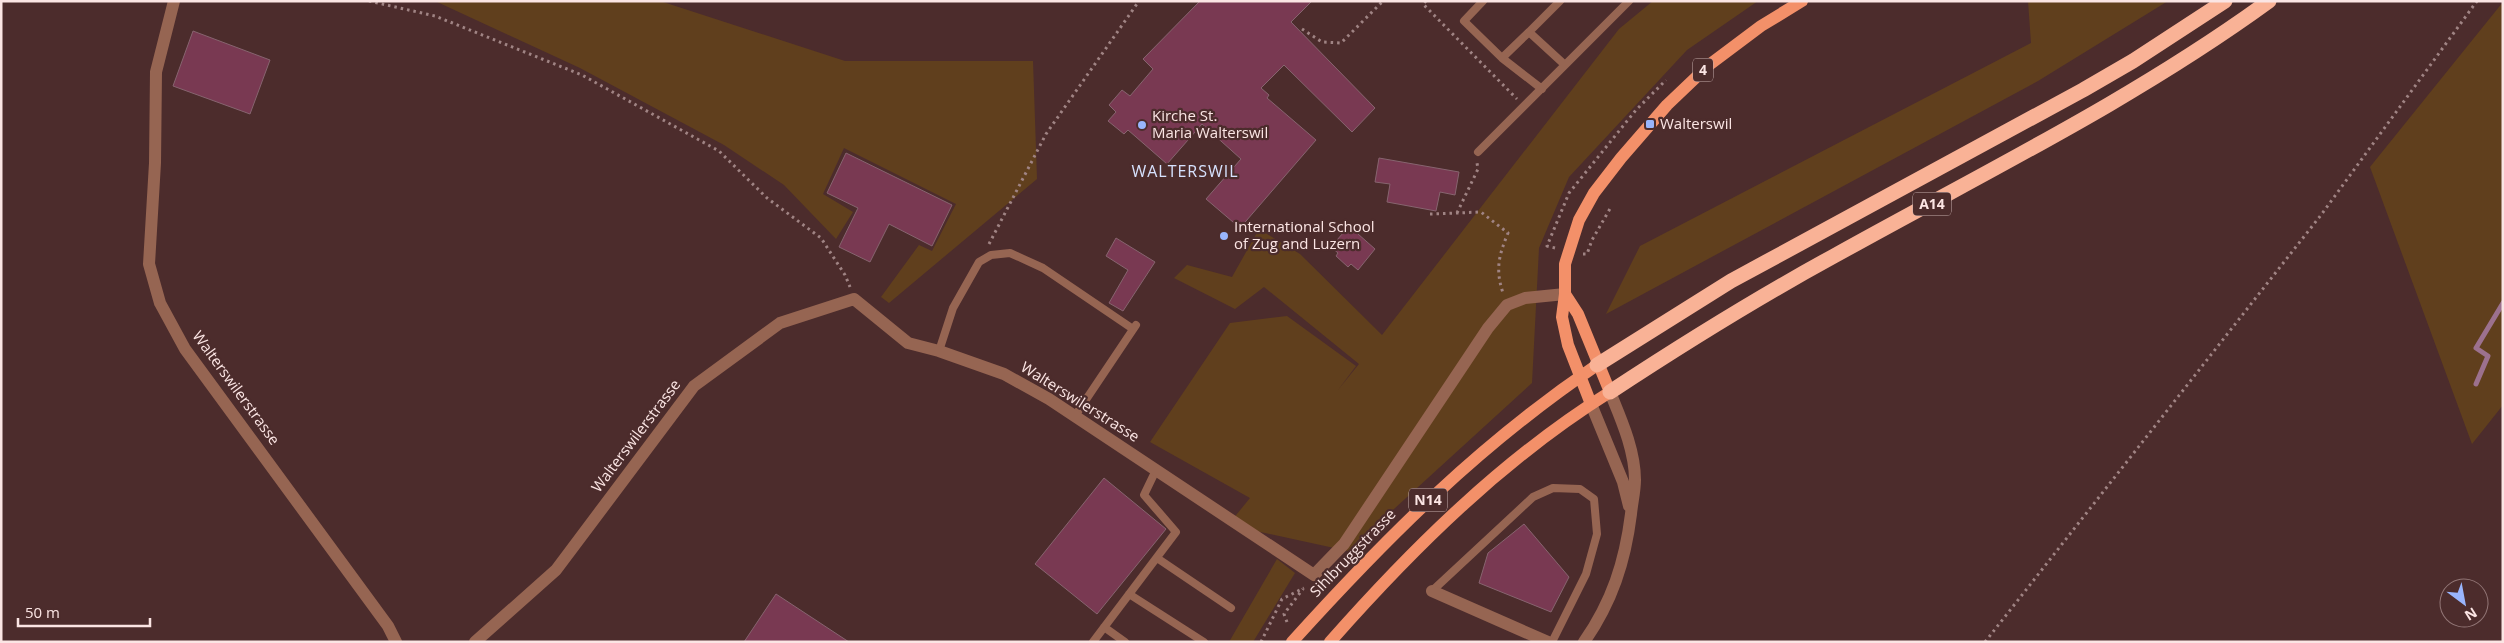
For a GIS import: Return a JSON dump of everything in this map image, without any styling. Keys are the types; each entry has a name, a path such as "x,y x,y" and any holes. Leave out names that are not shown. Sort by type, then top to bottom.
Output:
{"highway":[{"name":"A14","path":"1597,364 1731,281 2083,90 2133,61 2225,1"},
{"name":"A14","path":"1610,392 1752,302 1956,191 2130,92 2269,1"}],"main road":[{"name":"4","path":"1580,376 1568,345 1562,317 1566,294 1565,264 1579,220 1594,193 1636,138 1709,65 1761,26 1802,1"},
{"name":"4","path":"1566,294 1578,314 1597,364"},
{"name":"Sihlbruggstrasse","path":"1292,642 1357,570 1417,510 1480,452 1597,364"},
{"path":"1580,376 1591,404 1610,392 1597,364"},
{"name":"N14","path":"1330,642 1377,589 1434,532 1491,480 1552,431 1591,404"}],"street":[{"name":"Walterswilerstrasse","path":"174,1 156,72 149,264 160,303 185,349 388,626 396,642"},
{"path":"1507,305 1525,298 1566,294"},
{"name":"Walterswilerstrasse","path":"475,642 556,570 694,386 780,323 854,298 908,343 939,351 1004,374 1075,416 1314,575 1344,544 1488,328 1507,305"},
{"path":"1584,642 1599,620 1615,587 1626,552 1635,479 1631,454 1610,392"},
{"path":"1591,404 1620,474 1631,513"},
{"path":"1432,591 1550,642"}],"lane":[{"path":"1483,1 1464,21 1502,58 1542,88"},
{"path":"1502,58 1560,1"},
{"path":"1478,152 1629,1"},
{"path":"1529,32 1566,65"},
{"path":"939,351 953,308 979,262 991,255 1010,253 1043,268 1134,327 1075,416"},
{"path":"1093,642 1176,532 1144,495 1156,470"},
{"path":"1432,591 1533,498 1553,488 1580,489 1594,499 1597,534 1586,574 1550,642"},
{"path":"1157,558 1231,608"},
{"path":"1129,594 1204,642"},
{"path":"1104,627 1125,642"}],"path":[{"path":"369,1 435,16 582,75 719,151 767,198 822,238 845,275 854,298"},
{"path":"979,262 1046,134 1139,1"},
{"path":"1302,29 1322,42 1341,43 1383,1"},
{"path":"1421,1 1426,1 1423,4 1524,106"},
{"path":"1985,642 2321,216 2477,1"},
{"path":"1457,213 1478,169 1476,166 1478,152"},
{"path":"1587,254 1592,240 1611,207"},
{"path":"1430,214 1481,212 1508,233 1499,255 1497,271 1507,305"},
{"path":"1262,642 1282,600 1304,588 1284,614 1286,622"}],"shaded area":[{"path":"435,1 660,1 845,61 1033,61 1037,179 889,303 881,297 919,245 932,251 956,204 844,148 823,194 853,212 836,239 784,185 724,145 580,68"},
{"path":"1653,1 1758,1 1687,50 1569,177 1539,248 1532,383 1348,551 1228,525 1250,498 1150,442 1230,323 1287,316 1356,366 1338,390 1359,364 1264,287 1235,309 1174,278 1187,265 1232,277 1259,229 1300,254 1382,335 1619,29"},
{"path":"2028,1 2168,1 2038,81 1606,314 1640,246 2031,43"},
{"path":"2503,2 2503,405 2472,444 2370,167"},
{"path":"1277,559 1295,573 1253,642 1229,642"}],"building":[{"path":"1200,1 1312,1 1291,22 1375,108 1352,132 1284,65 1261,88 1269,95 1267,98 1316,140 1240,228 1206,199 1241,159 1202,124 1167,164 1128,130 1124,134 1108,121 1116,112 1109,105 1122,90 1130,96 1153,69 1143,59"},
{"path":"193,31 270,60 250,114 173,86"},
{"path":"846,153 952,205 932,246 889,224 870,262 839,247 858,208 827,193"},
{"path":"1379,158 1459,172 1455,195 1440,192 1436,211 1387,202 1390,184 1375,182"},
{"path":"1349,226 1375,249 1358,270 1351,264 1348,267 1336,256 1338,253 1331,247"},
{"path":"1116,238 1155,262 1123,311 1109,303 1128,270 1106,256"},
{"path":"1104,478 1166,529 1097,614 1035,564"},
{"path":"1524,524 1569,577 1551,612 1479,583 1488,553"},
{"path":"776,594 849,642 744,642"}],"waterway":[{"path":"2476,384 2488,356 2476,348 2503,303"}],"place":[{"name":"Walterswil","path":"1650,124"},
{"name":"Kirche St. Maria Walterswil","path":"1142,125"},
{"name":"International School of Zug and Luzern","path":"1224,236"}],"district":[{"name":"WALTERSWIL","path":"1185,171"}]}
